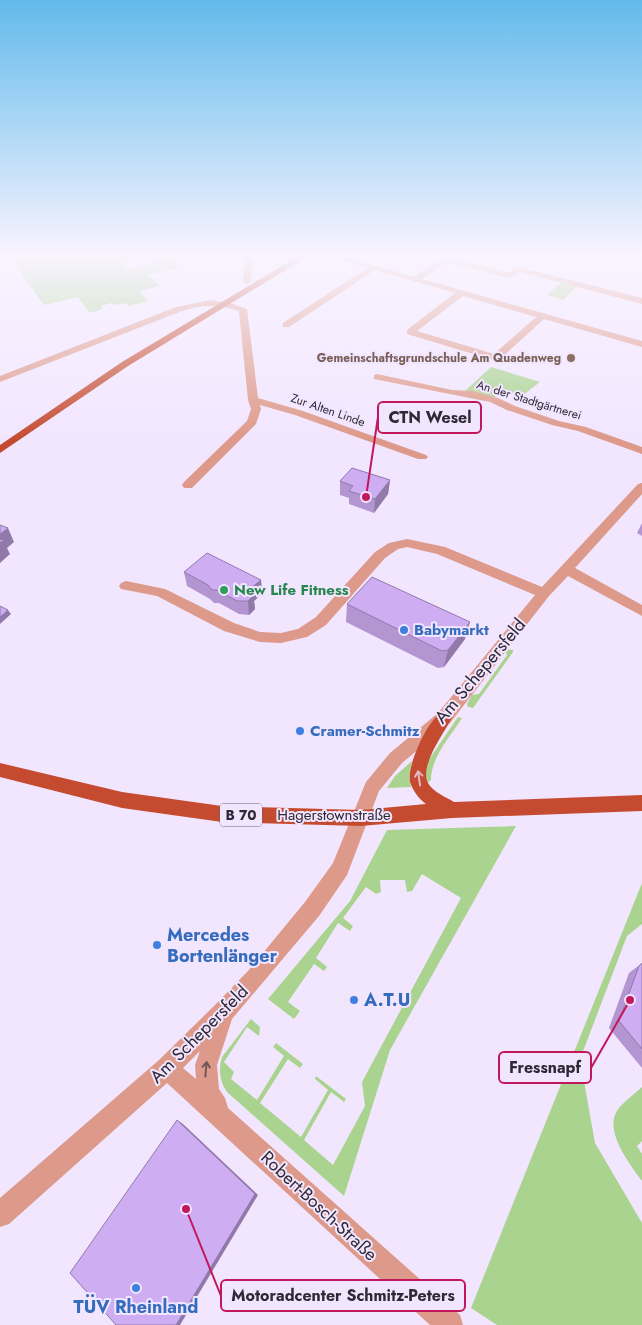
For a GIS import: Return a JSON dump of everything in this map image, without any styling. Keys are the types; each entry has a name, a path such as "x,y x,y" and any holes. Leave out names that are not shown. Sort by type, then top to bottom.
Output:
{"main road":[{"path":"0,450 125,364 206,316"},
{"path":"444,718 427,748 417,773 421,788 430,798 452,810"},
{"name":"Hagerstownstraße","path":"0,770 122,800 222,814 362,818 452,810 642,803"}],"street":[{"path":"0,379 162,316"},
{"path":"188,485 252,422 256,409 253,400 244,316"},
{"path":"286,325 300,316"},
{"path":"431,316 410,332 496,358 542,316 641,342"},
{"name":"An der Stadtgärtnerei","path":"377,377 452,393 472,394 494,400 511,408 582,429 642,451"},
{"name":"Zur Alten Linde","path":"253,400 299,413 422,457"},
{"name":"Am Schepersfeld","path":"0,1215 167,1068 224,1012 312,909 340,869 362,818 372,787 396,758 444,718 544,593 642,486"},
{"path":"126,586 160,592 229,627 260,637 281,638 302,633 321,621 380,555 394,546 407,543 440,550 544,593"},
{"path":"566,569 642,611"},
{"name":"Robert-Bosch-Straße","path":"224,1012 206,1065 205,1079 208,1093 233,1127"},
{"name":"Robert-Bosch-Straße","path":"167,1068 450,1325"}],"green space":[{"path":"491,367 540,382 522,396 502,390 494,398 465,391"},
{"path":"507,649 513,650 513,652 473,708 468,707 467,704 472,695 479,694 507,655 505,651"},
{"path":"458,717 462,718 438,755 434,763 431,780 425,785 425,767"},
{"path":"412,761 409,778 411,787 387,788 395,776"},
{"path":"516,826 390,1050 344,1196 228,1093 220,1076 222,1057 251,1019 260,1027 259,1036 247,1027 224,1062 234,1072 231,1079 257,1100 284,1056 273,1047 276,1043 303,1064 300,1068 288,1059 260,1103 301,1137 328,1090 315,1079 316,1076 346,1099 344,1102 331,1092 304,1140 333,1165 365,1106 362,1082 461,898 422,874 412,891 407,892 405,880 380,880 381,892 376,894 366,887 343,918 353,926 350,931 338,923 316,958 327,967 324,971 314,964 288,1002 300,1011 294,1019 268,999 350,901 387,830"},
{"path":"642,883 642,924 627,936 580,1059 595,1143 642,1223 642,1325 497,1325 471,1308"},
{"path":"642,1087 642,1141 637,1146 642,1154 642,1181 621,1150 614,1132 613,1123 620,1107"}],"building":[{"path":"352,468 390,480 375,499 349,491 353,486 340,481"},
{"path":"0,525 8,528 0,534"},
{"path":"207,553 261,580 250,589 253,596 248,601 237,601 217,590 212,590 208,585 184,572"},
{"path":"372,577 470,622 448,650 442,651 347,604"},
{"path":"0,606 8,610 0,617"},
{"path":"642,963 642,1049 619,1021 639,966"},
{"path":"177,1120 255,1194 176,1325 116,1325 70,1273"}],"place":[{"name":"Gemeinschaftsgrundschule Am Quadenweg","path":"571,358"},
{"name":"CTN Wesel","path":"366,497"},
{"name":"New Life Fitness","path":"224,590"},
{"name":"Babymarkt","path":"404,630"},
{"name":"Cramer-Schmitz","path":"300,731"},
{"name":"Mercedes Bortenlänger","path":"157,945"},
{"name":"A.T.U","path":"354,1000"},
{"name":"Fressnapf","path":"630,1000"},
{"name":"Motoradcenter Schmitz-Peters","path":"186,1209"},
{"name":"TÜV Rheinland","path":"136,1288"}]}
